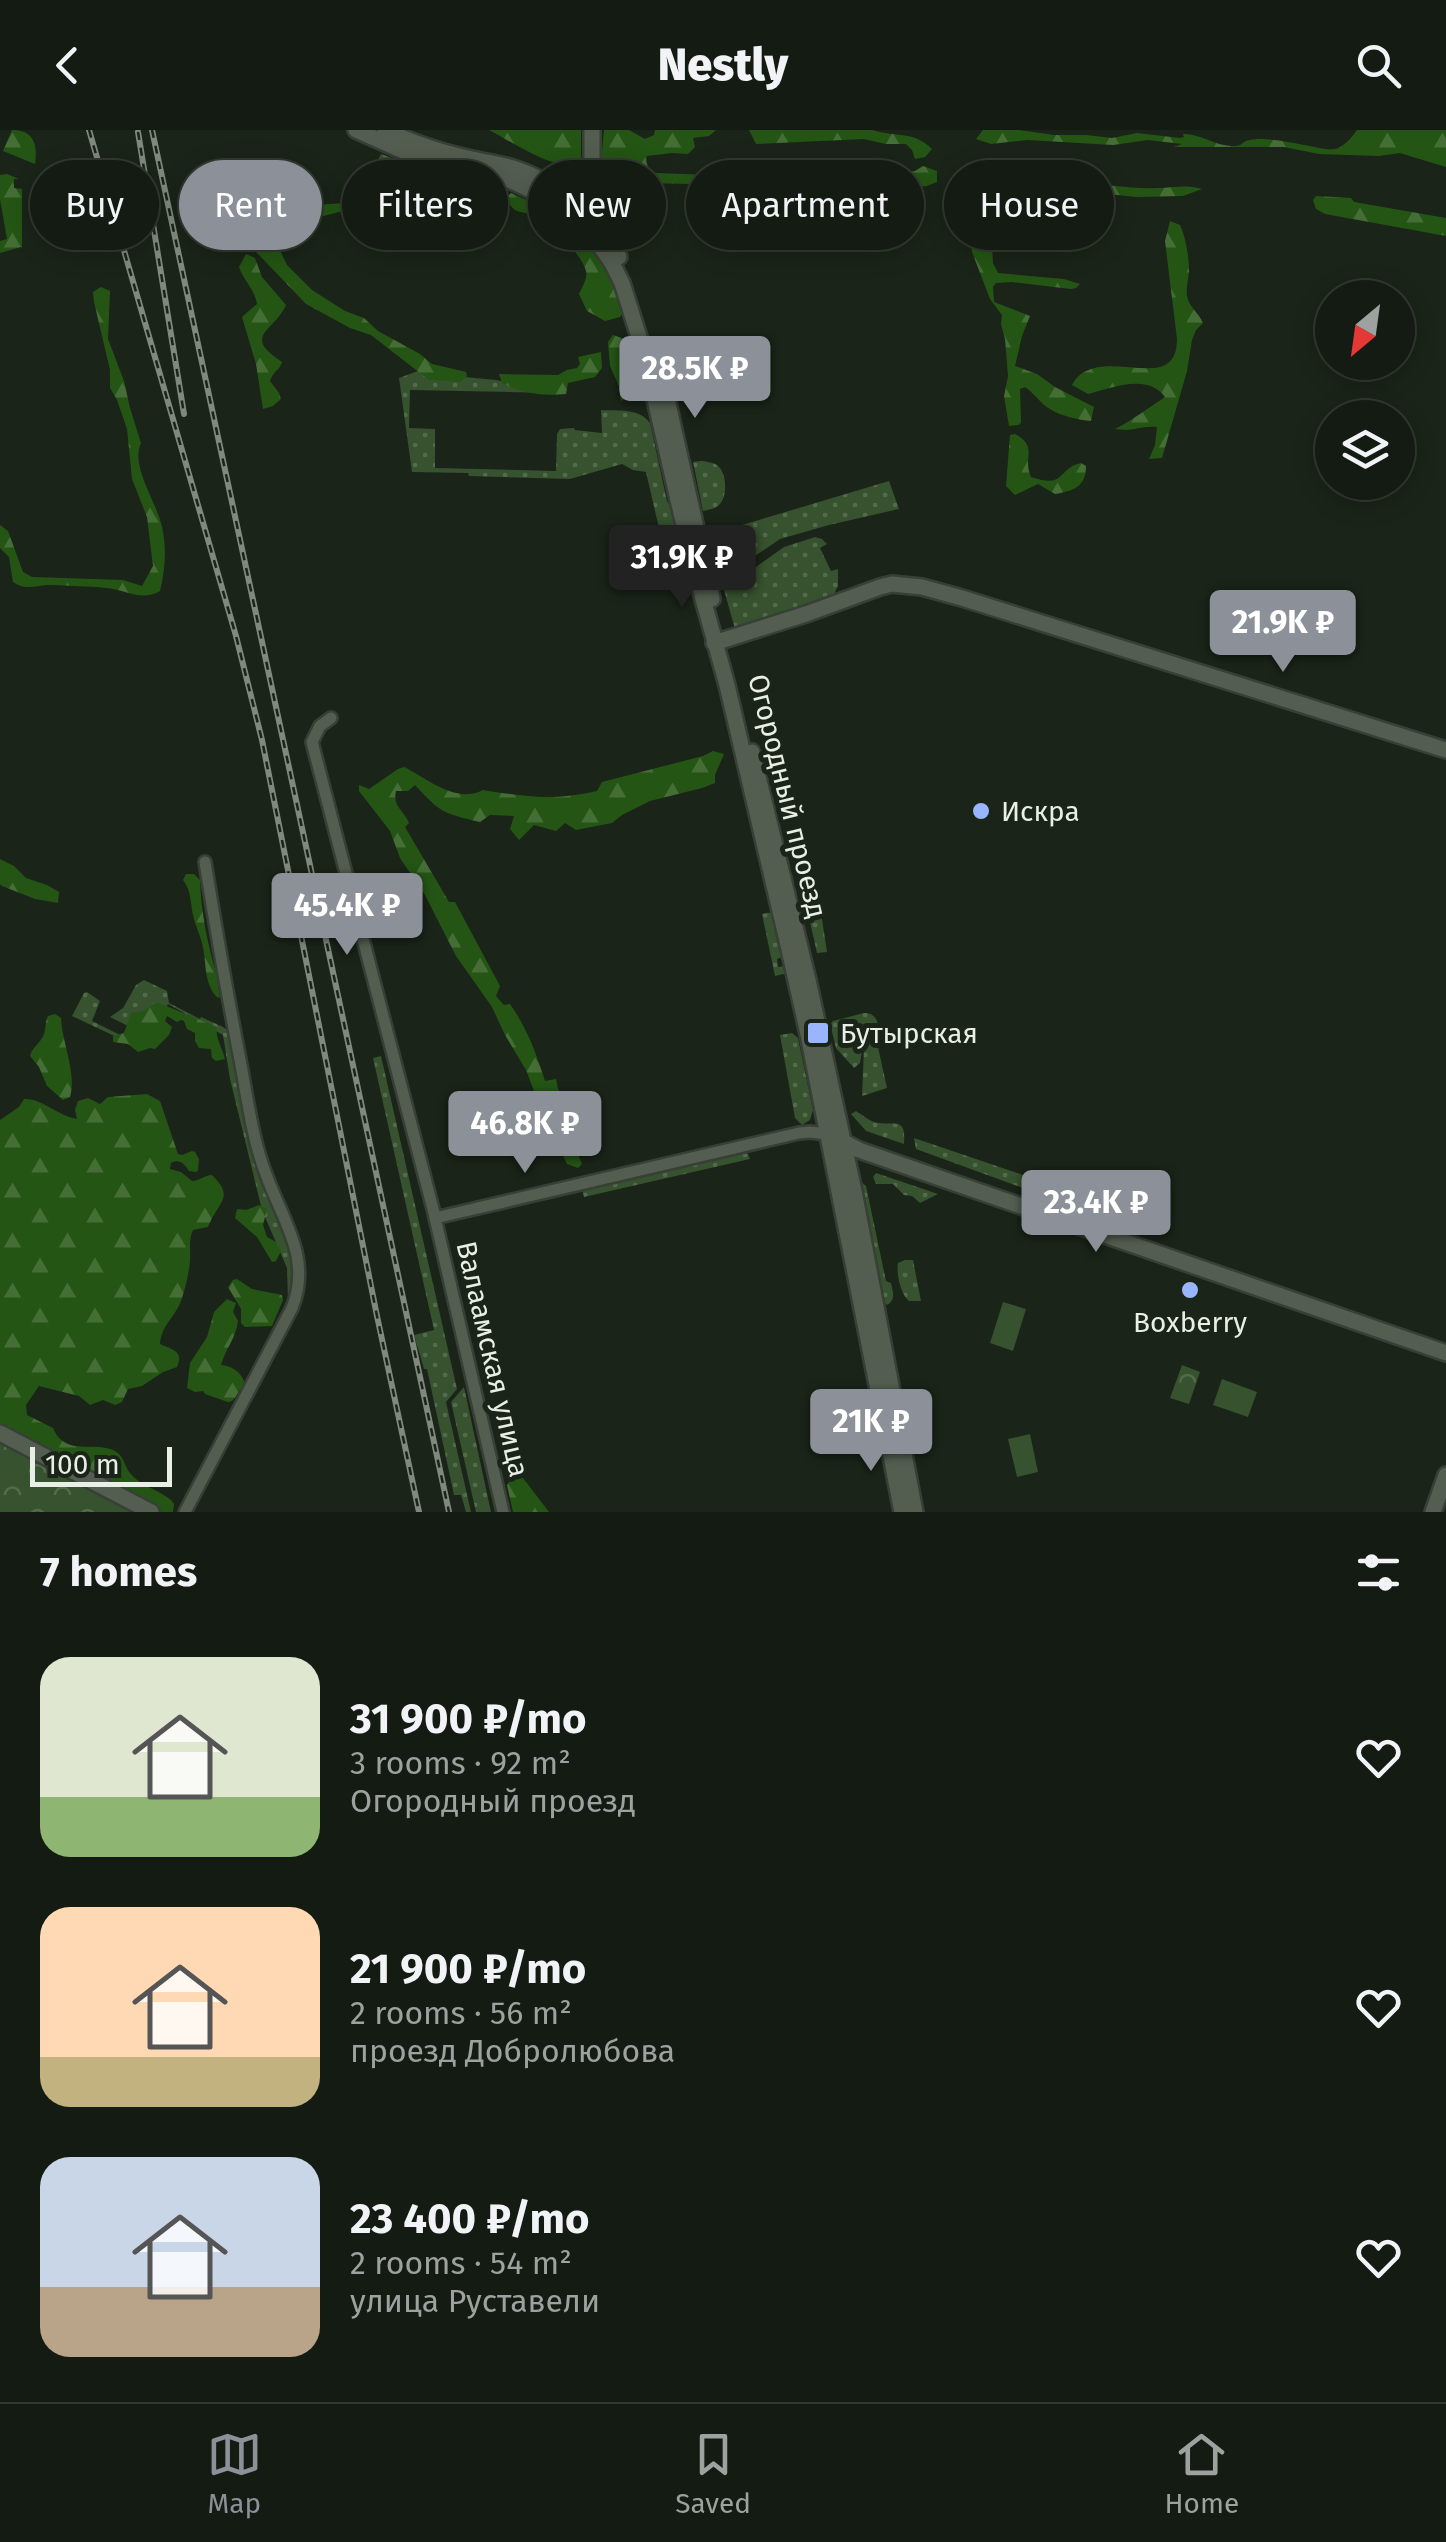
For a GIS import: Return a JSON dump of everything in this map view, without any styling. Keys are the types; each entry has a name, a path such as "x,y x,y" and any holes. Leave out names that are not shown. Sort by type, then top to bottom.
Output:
{"main road":[{"path":"356,130 386,145 434,155"},
{"path":"385,130 434,155"},
{"path":"592,130 593,160"},
{"name":"Огородный проезд","path":"434,155 528,187"},
{"name":"Огородный проезд","path":"603,250 622,283 645,356 690,556 718,642"},
{"path":"608,250 612,263"},
{"name":"Огородный проезд","path":"614,250 630,280 666,395 727,685 835,1138 915,1512"},
{"path":"718,642 880,586 922,587 1446,750"},
{"path":"835,1138 859,1150 1446,1353"},
{"name":"Огородный проезд","path":"835,1138 902,1512"},
{"path":"0,1432 151,1512"},
{"path":"1433,1512 1446,1476"}],"street":[{"name":"Валаамская улица","path":"331,718 320,726 312,742 435,1218 503,1512"},
{"path":"184,1512 292,1308 298,1288 294,1235 259,1154 205,862"},
{"path":"435,1218 799,1134 810,1132 835,1138"}],"green space":[{"path":"12,130 19,131 33,140 35,160 30,162 3,151"},
{"path":"489,130 581,130 581,160 547,160"},
{"path":"604,130 629,130 645,139 654,135 655,130 716,130 709,136 693,138 695,147 688,154 647,156 646,160 601,160"},
{"path":"749,130 872,130 911,137 932,149 925,157 915,159 906,144 864,139 756,144"},
{"path":"983,130 1112,138 1137,133 1180,138 1189,134 1228,146 1263,139 1334,149 1345,144 1357,130 1446,130 1446,167 1400,153 1379,156 1319,154 1284,147 1174,147 1182,144 1148,140 1113,145 1028,140 991,144 976,139"},
{"path":"924,166 937,171 937,182 924,186"},
{"path":"666,173 686,174 686,184 666,183"},
{"path":"0,175 19,179 14,179 14,188 22,189 22,249 0,253 0,241 7,239"},
{"path":"1114,186 1202,189 1183,196 1114,195"},
{"path":"511,193 528,201 528,214 512,208 508,196"},
{"path":"1316,196 1351,198 1354,202 1446,218 1446,236 1325,214 1316,209"},
{"path":"342,204 342,211 322,216 323,205"},
{"path":"1170,221 1180,225 1184,236 1189,266 1187,296 1203,323 1192,340 1162,458 1149,459 1157,427 1115,429 1165,397 1158,390 1129,384 1088,394 1072,385 1084,372 1099,367 1150,368 1164,365 1174,357 1177,339 1165,241"},
{"path":"254,250 280,250 287,265 312,290 364,318 432,364 466,372 467,376 460,382 429,380 371,335 306,304"},
{"path":"573,250 597,250 599,261 616,286 623,312 620,317 605,321 587,311 579,294 586,274"},
{"path":"992,250 998,273 1080,284 1071,289 996,283 994,302 1030,316 1015,366 1037,374 1094,407 1091,421 1054,411 1025,387 1020,389 1021,422 1009,426 1004,396 1008,376 1002,315 990,299 972,252"},
{"path":"246,254 255,258 262,277 286,305 262,339 270,353 282,362 270,381 281,399 263,409 256,364 242,317 257,304 239,267"},
{"path":"101,287 110,291 108,339 141,443 141,474 164,535 160,591 153,594 100,587 22,586 13,582 9,557 0,548 0,525 8,531 23,572 32,577 123,580 142,586 153,566 147,517 132,479 127,429 110,388 110,370 93,292"},
{"path":"613,335 633,342 645,388 621,401 610,366 608,342"},
{"path":"601,352 602,368 595,377 568,383 566,394 518,390 502,383 499,374 558,375 577,368 578,357"},
{"path":"429,367 454,376 496,380 554,393 410,390 409,428 435,429 435,468 556,471 560,429 602,433 601,410 628,411 645,418 650,423 667,501 676,521 681,559 674,561 664,527 659,528 646,472 622,464 570,479 412,472 399,378"},
{"path":"1015,434 1028,448 1031,477 1050,481 1081,463 1086,466 1081,483 1055,494 1038,484 1015,495 1006,486 1010,435"},
{"path":"693,462 717,465 725,485 719,505 703,511"},
{"path":"889,481 899,509 780,539 721,579 712,534"},
{"path":"815,537 827,544 820,548 831,571 838,569 834,594 735,629 724,590 784,547"},
{"path":"713,751 724,754 715,783 650,801 612,823 576,830 565,823 556,831 534,825 519,840 510,829 514,816 490,815 480,822 443,811 415,785 408,791 396,791 397,805 409,823 405,827 449,902 455,902 500,986 496,996 504,1005 510,1004 521,1022 545,1081 556,1079 566,1126 582,1164 578,1168 567,1164 526,1070 492,1007 456,956 425,895 400,858 390,831 359,791 359,785 369,789 404,767 442,788 463,794 483,790 567,796 597,791 602,782"},
{"path":"802,844 811,907 820,906 827,952 817,953 803,891 806,890 794,853 796,845"},
{"path":"0,859 26,878 59,892 58,903 2,886"},
{"path":"186,874 194,874 200,880 218,998 208,979 183,880"},
{"path":"773,912 783,957 777,959 778,967 785,966 787,973 775,976 762,914"},
{"path":"144,980 167,991 169,1003 231,1033 238,1073 290,1237 294,1274 288,1300 287,1268 262,1210 223,1035 168,1004 144,1050 72,1016 87,992 100,1001 92,1021 122,1036 128,1026 110,1017 123,1008 136,985"},
{"path":"155,1003 217,1027 225,1059 216,1061 211,1049 199,1048 195,1033 187,1029 184,1021 167,1016 165,1021 172,1027 155,1049 138,1052 128,1044 113,1042 113,1036 124,1033 131,1013 144,1011"},
{"path":"864,1013 874,1017 880,1033 863,1044 860,1063 854,1068 836,1048 830,1024"},
{"path":"55,1014 61,1018 72,1078 70,1097 63,1100 47,1086 30,1056 43,1037 48,1016"},
{"path":"792,1033 798,1038 813,1110 810,1120 802,1125 795,1118 780,1035"},
{"path":"876,1038 887,1088 862,1096 864,1048"},
{"path":"381,1056 457,1389 446,1402 471,1512 466,1512 461,1495 454,1495 427,1369 414,1335 434,1330 373,1058"},
{"path":"147,1094 160,1101 178,1154 192,1151 199,1159 196,1172 177,1161 171,1163 170,1169 192,1181 212,1175 224,1194 208,1227 193,1230 184,1292 161,1338 160,1344 178,1354 179,1362 177,1367 142,1386 128,1389 122,1402 115,1405 103,1400 90,1405 79,1396 39,1386 26,1405 27,1415 53,1428 64,1442 118,1453 134,1477 171,1500 173,1512 161,1512 0,1426 0,1120 24,1099 77,1119 78,1101 88,1098 100,1104 108,1097"},
{"path":"856,1111 876,1122 902,1126 904,1144 866,1131 851,1114"},
{"path":"914,1138 1062,1188 1058,1201 916,1149"},
{"path":"744,1152 750,1159 584,1197 582,1189"},
{"path":"876,1173 938,1194 920,1203 893,1184 876,1184"},
{"path":"861,1182 866,1186 886,1281 891,1283 893,1298 887,1305 882,1300"},
{"path":"259,1205 267,1209 263,1225 267,1237 281,1251 276,1261 272,1262 257,1237 235,1218 237,1209"},
{"path":"913,1260 921,1301 909,1301 901,1289 898,1263"},
{"path":"237,1279 252,1289 282,1295 272,1326 245,1327 241,1323 241,1309 228,1287"},
{"path":"227,1299 236,1303 233,1312 238,1321 221,1365 235,1370 244,1381 231,1402 187,1388 190,1363 207,1337 214,1312"},
{"path":"1003,1302 1026,1309 1013,1351 990,1343"},
{"path":"1182,1365 1200,1372 1189,1404 1170,1398"},
{"path":"1222,1379 1257,1392 1248,1417 1213,1405"},
{"path":"464,1387 491,1512 476,1512 451,1402"},
{"path":"1030,1434 1038,1472 1017,1477 1008,1439"},
{"path":"0,1437 143,1512 0,1512"},
{"path":"513,1477 523,1478 549,1512 513,1512 507,1485"}],"railway":[{"path":"89,130 236,636 262,740 419,1512"},
{"path":"152,130 449,1512"},
{"path":"138,132 184,414"}],"place":[{"name":"Искра","path":"981,811"},
{"name":"Бутырская","path":"818,1033"},
{"name":"Boxberry","path":"1190,1290"}]}
